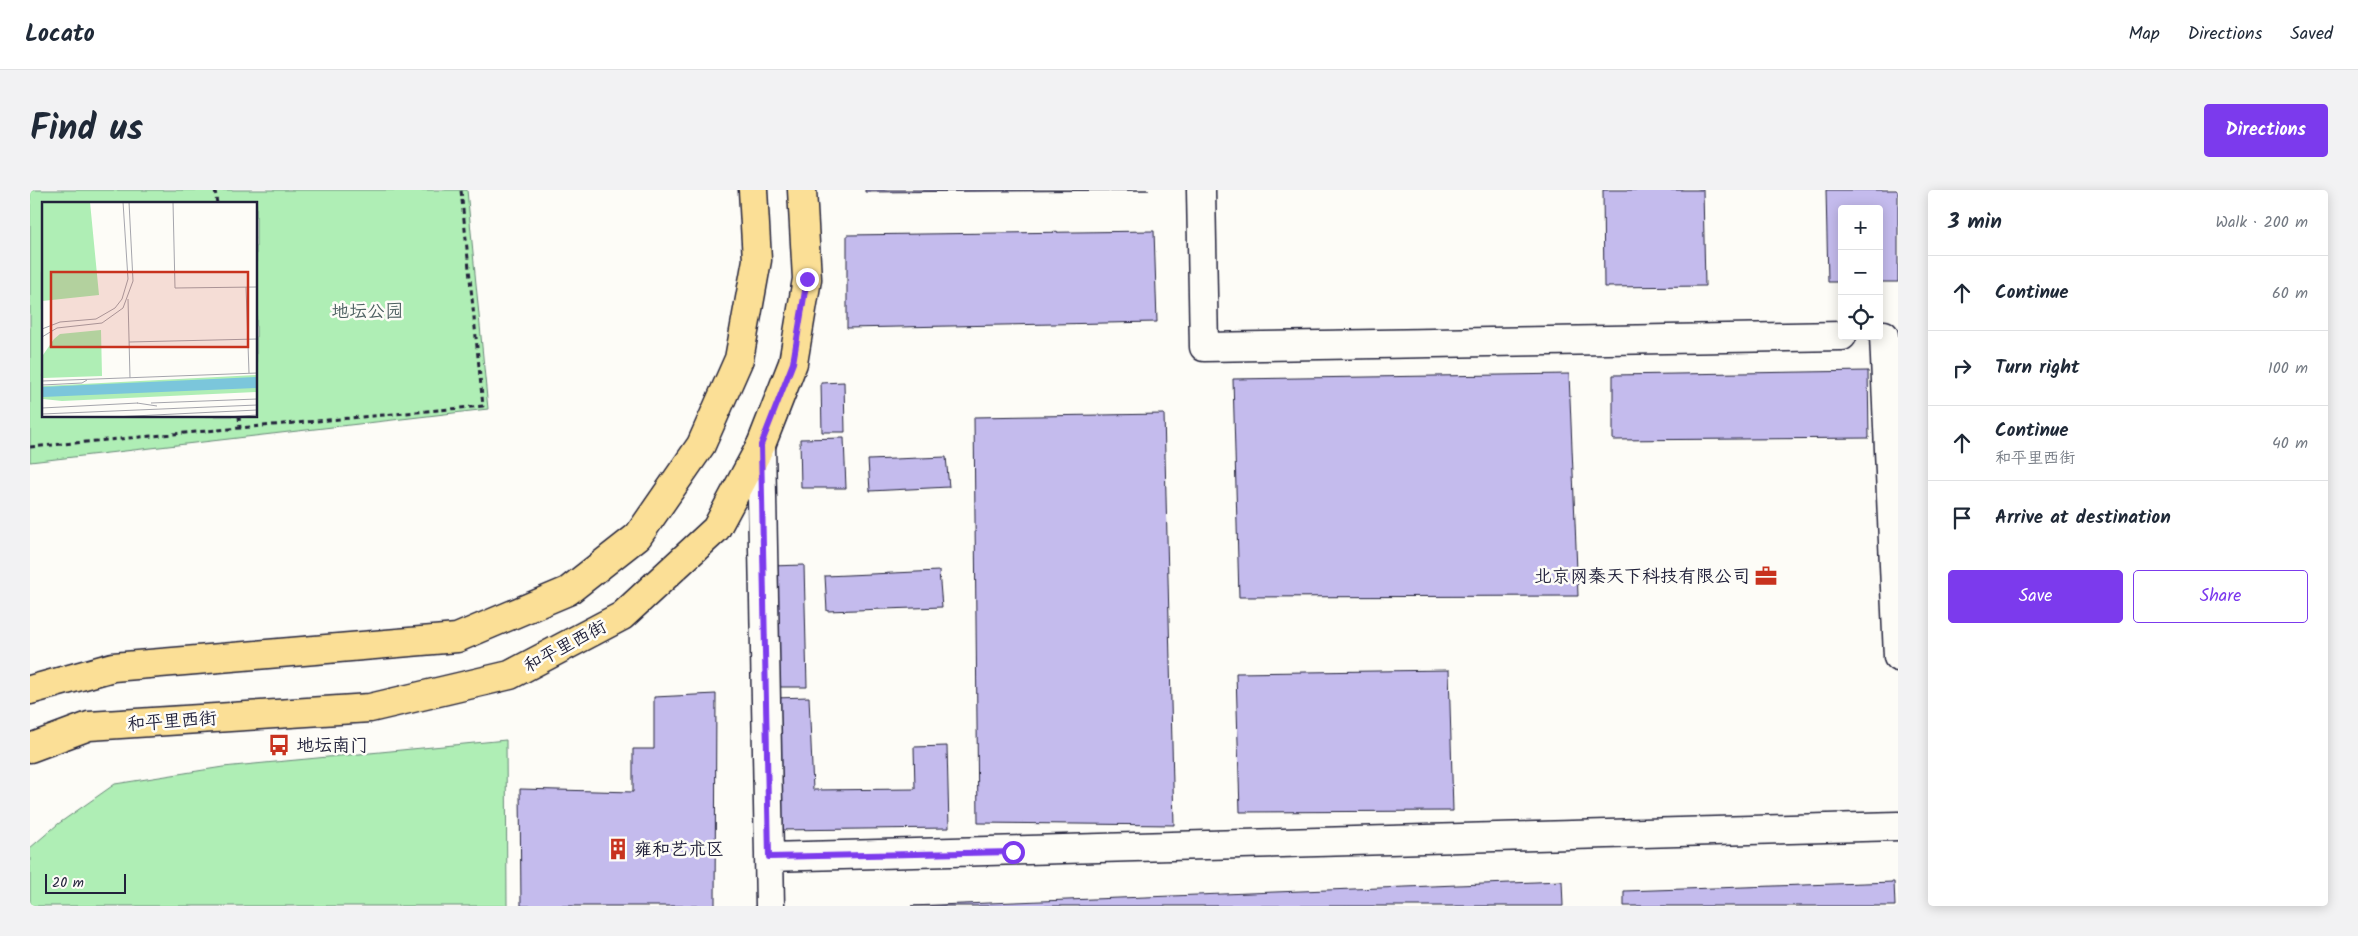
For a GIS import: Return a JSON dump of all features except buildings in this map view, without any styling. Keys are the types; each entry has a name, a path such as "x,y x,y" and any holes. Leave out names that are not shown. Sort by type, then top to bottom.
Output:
{"main road":[{"path":"30,690 113,667 457,638 568,591 638,536 701,444 739,359 757,260 753,190"},
{"name":"和平里西街","path":"30,748 89,726 370,708 510,675 622,616 716,529 761,445 793,363 807,279 802,190"}],"street":[{"path":"1202,190 1204,347 1838,336"},
{"path":"1887,335 1898,658"},
{"path":"761,445 770,906"},
{"path":"769,857 1898,826"}],"path":[{"path":"30,447 482,406 461,190"},
{"path":"238,418 240,428"}],"green space":[{"name":"地坛公园","path":"30,190 467,190 488,409 30,462"},
{"path":"506,740 507,906 30,906 30,848 58,824 115,784 223,767"}],"place":[{"name":"北京网秦天下科技有限公司","path":"1766,576"},
{"name":"地坛南门","path":"279,745"},
{"name":"雍和艺术区","path":"618,849"}],"route":[{"path":"807,279 793,363 761,445 769,857 1013,852"}]}
